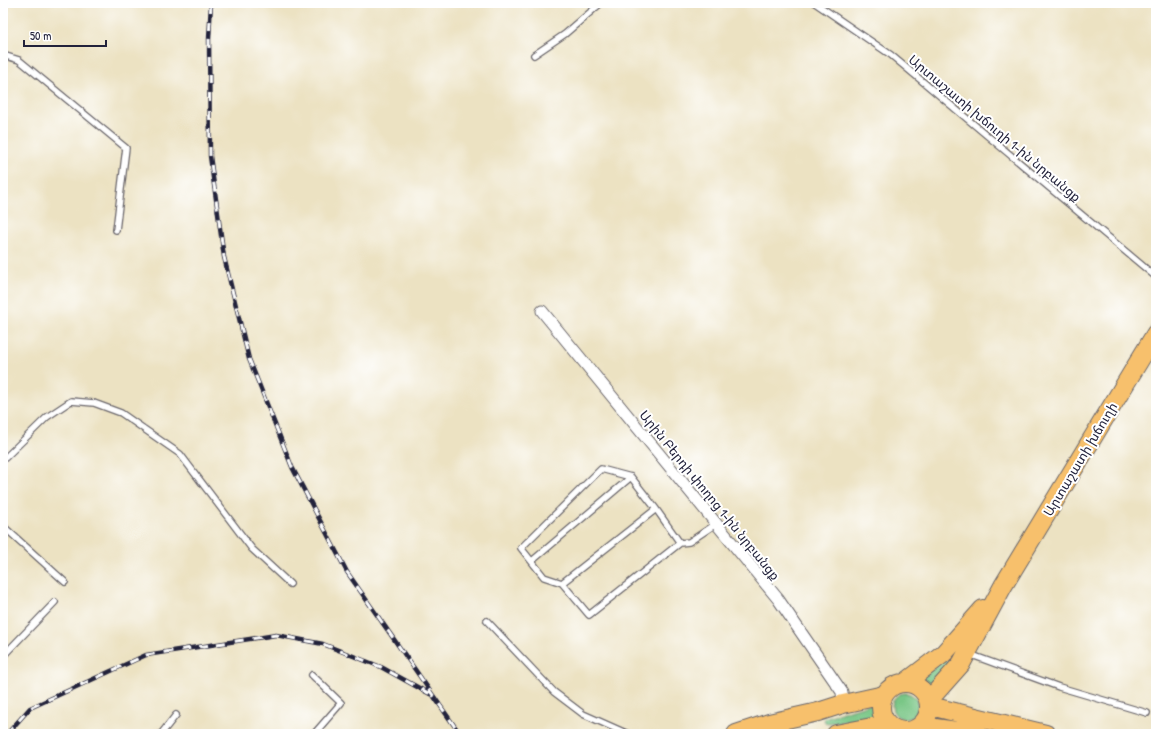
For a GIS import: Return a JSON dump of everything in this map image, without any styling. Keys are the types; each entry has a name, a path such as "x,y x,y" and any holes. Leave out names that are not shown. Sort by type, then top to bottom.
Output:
{"main road":[{"name":"Արտաշատի խճուղի","path":"929,703 961,664 1003,586 1156,333"},
{"name":"Արտաշատի խճուղի","path":"906,682 944,653 1003,586"},
{"path":"836,734 892,729 908,731 921,726 928,717 929,703 925,693 920,687 906,682 894,685 884,695 881,711 892,729"},
{"path":"736,734 768,723 884,695"},
{"path":"929,703 1046,734"},
{"path":"921,726 978,734"}],"street":[{"name":"Արին Բերդի փողոց 1-ին նրբանցք","path":"542,311 778,600 842,692 844,704"}],"lane":[{"path":"534,55 565,34 601,3"},
{"name":"Արտաշատի խճուղի 1-ին նրբանցք","path":"815,3 891,55 1156,277"},
{"path":"3,55 19,60 126,148 116,230"},
{"path":"3,458 5,458 47,417 71,401 94,403 121,413 180,454 252,548 290,584"},
{"path":"680,543 631,477 601,469 521,548 544,577 562,583 589,615 680,543 689,542 716,524"},
{"path":"532,561 631,477"},
{"path":"562,583 656,509"},
{"path":"3,526 65,582"},
{"path":"4,654 55,602"},
{"path":"487,621 554,692 583,714 628,734"},
{"path":"967,654 1060,687 1147,713"},
{"path":"312,675 341,703 314,734"},
{"path":"161,734 176,715"}],"green space":[{"path":"944,659 953,664 933,688 921,678"},
{"path":"905,693 914,697 918,706 914,715 905,719 896,715 892,706 896,697"},
{"path":"872,703 874,719 825,723 824,718"}],"railway":[{"path":"211,3 209,39 210,156 224,257 249,359 292,467 347,572 460,734"},
{"path":"7,734 30,708 146,655 276,635 323,644 381,667 430,694"}]}
